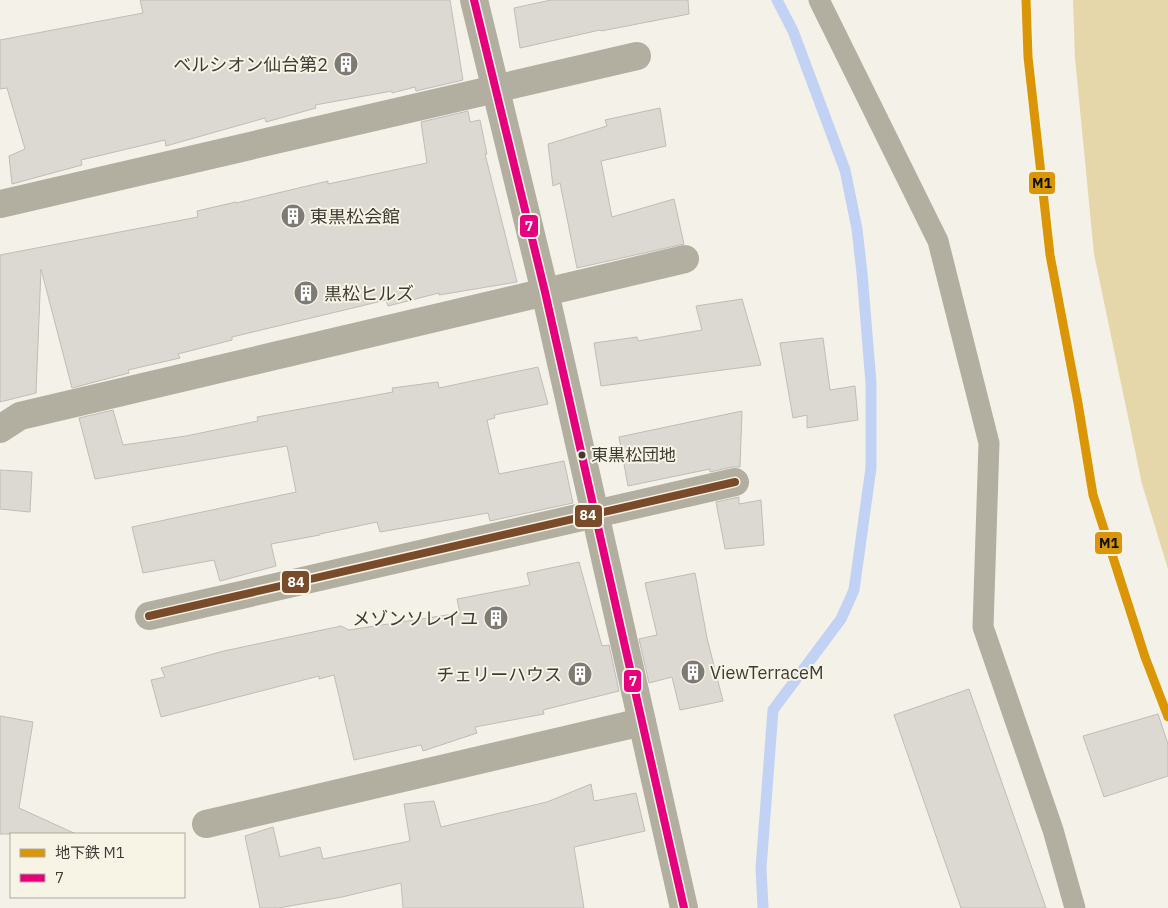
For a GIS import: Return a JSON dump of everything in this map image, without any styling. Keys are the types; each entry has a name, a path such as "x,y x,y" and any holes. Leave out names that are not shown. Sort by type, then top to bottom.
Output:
{"street":[{"path":"474,0 494,90 545,292 684,908"},
{"path":"0,204 637,56"},
{"path":"0,429 20,416 685,259"},
{"path":"149,616 735,482"},
{"path":"206,824 642,722"}],"lane":[{"path":"819,0 938,241 988,443 983,627 1053,830 1075,908"}],"shaded area":[{"path":"1073,0 1168,0 1168,569 1142,484 1094,254 1075,58"}],"building":[{"path":"140,0 450,0 463,80 416,91 415,87 392,93 392,91 315,105 316,108 266,122 265,118 166,146 165,140 81,160 82,165 12,184 9,156 25,149 7,88 0,89 0,40 143,13"},
{"path":"551,0 688,0 689,14 600,30 520,48 514,8"},
{"path":"660,108 666,146 601,161 612,217 674,199 684,244 577,268 560,183 553,186 548,144 607,126 605,120"},
{"path":"468,111 470,122 480,120 487,154 485,154 517,282 439,295 439,293 388,306 386,300 232,337 232,340 178,354 180,358 128,370 129,373 72,388 41,269 36,393 0,402 0,255 198,217 197,211 328,181 328,184 427,163 421,122"},
{"path":"742,299 761,365 601,386 594,343 637,337 638,341 702,330 696,306"},
{"path":"823,338 830,390 855,386 858,420 807,428 807,415 793,418 780,343"},
{"path":"538,367 548,404 494,415 495,418 487,420 499,474 564,461 573,503 490,521 488,513 380,532 377,522 271,544 276,566 220,581 214,560 143,573 132,527 296,492 287,446 95,479 79,418 113,410 123,445 186,436 258,421 257,417 393,392 392,388 438,382 439,388"},
{"path":"742,411 740,467 710,472 710,469 628,486 619,437"},
{"path":"0,470 32,472 30,512 0,509"},
{"path":"739,497 739,504 761,500 764,545 725,549 716,502"},
{"path":"579,562 602,646 609,645 619,691 543,710 544,714 475,727 477,733 423,751 421,745 354,760 334,675 319,679 319,676 161,717 151,680 165,677 161,668 224,651 341,626 349,630 460,613 457,599 530,585 527,573"},
{"path":"695,573 707,638 723,701 680,710 672,677 649,683 639,639 657,635 645,583"},
{"path":"969,689 1046,908 961,908 894,715"},
{"path":"1158,714 1168,744 1168,776 1104,797 1083,736"},
{"path":"0,716 33,722 19,808 74,833 0,834"},
{"path":"591,784 594,801 636,793 645,831 574,847 584,908 403,908 401,883 342,897 278,908 260,908 245,836 273,827 280,857 320,847 323,859 410,841 404,804 434,801 441,827 547,802"}],"waterway":[{"path":"763,908 761,868 773,710 841,619 854,590 871,468 871,383 857,229 845,170 793,31 777,0"}],"metro line":[{"name":"M1","path":"1026,0 1028,57 1050,255 1093,495 1145,657 1168,717"}],"transit line":[{"name":"7","path":"474,0 545,292 684,908"},
{"name":"84","path":"149,616 735,482"}],"place":[{"name":"ベルシオン仙台第2","path":"346,64"},
{"name":"東黒松会館","path":"293,216"},
{"name":"黒松ヒルズ","path":"306,293"},
{"name":"東黒松団地","path":"582,455"},
{"name":"メゾンソレイユ","path":"496,618"},
{"name":"ViewTerraceM","path":"693,672"},
{"name":"チェリーハウス","path":"580,674"}]}
